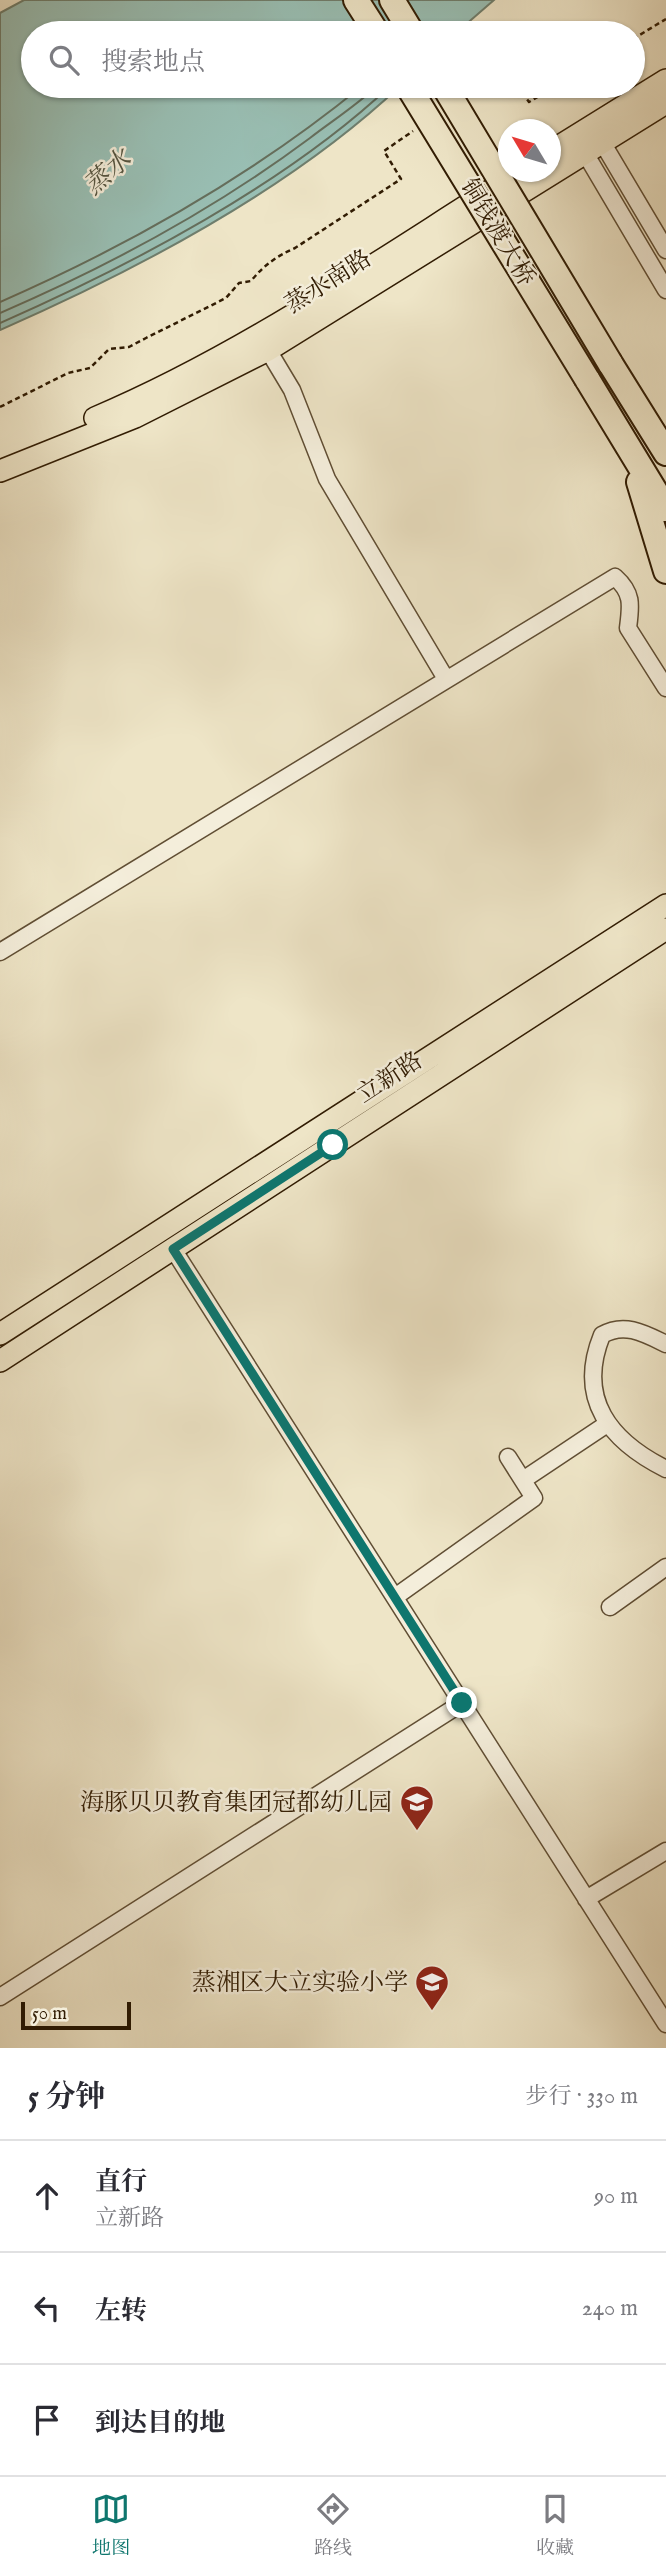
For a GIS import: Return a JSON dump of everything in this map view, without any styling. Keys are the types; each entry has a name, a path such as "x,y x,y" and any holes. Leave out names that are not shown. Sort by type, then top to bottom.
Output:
{"highway":[{"path":"356,0 369,21"},
{"path":"392,0 405,21"},
{"name":"铜钱渡大桥","path":"415,98 628,447"},
{"name":"铜钱渡大桥","path":"451,98 642,414"},
{"path":"642,414 666,438"},
{"path":"642,414 666,453"},
{"path":"628,447 666,509"},
{"path":"628,447 666,571"}],"main road":[{"path":"645,93 666,80"},
{"path":"561,146 637,98"},
{"name":"蒸水南路","path":"0,471 135,417 268,350 666,103"},
{"name":"蒸水南路","path":"0,456 129,404 234,348 504,182"},
{"name":"立新路","path":"0,1334 666,905"},
{"name":"立新路","path":"0,1360 666,929"}],"street":[{"path":"593,147 666,250"},
{"path":"593,147 666,290"},
{"path":"268,350 292,390 327,479 446,679"},
{"path":"0,952 615,577 627,587 632,602 628,628 666,688"},
{"path":"173,1249 666,2024"},
{"path":"666,1344 642,1332 615,1327 601,1335 594,1354 592,1379 597,1402 607,1424 622,1443 666,1469"},
{"path":"523,1480 607,1424"},
{"path":"395,1597 528,1504 534,1497 508,1457"},
{"path":"610,1607 666,1567"},
{"path":"0,1997 462,1703"},
{"path":"586,1899 666,1851"}],"path":[{"path":"645,32 666,19"},
{"path":"0,407 68,373 90,368 109,349 137,342 226,298 239,283 251,281 279,255 295,248 401,179 384,151 416,129"}],"water":[{"name":"蒸水","path":"24,0 494,0 470,21 21,21 21,98 386,98 357,124 262,193 158,254 0,330 0,13"}],"place":[{"name":"海豚贝贝教育集团冠都幼儿园","path":"417,1832"},
{"name":"蒸湘区大立实验小学","path":"432,2012"}],"route":[{"path":"333,1145 173,1249 462,1703"}]}
